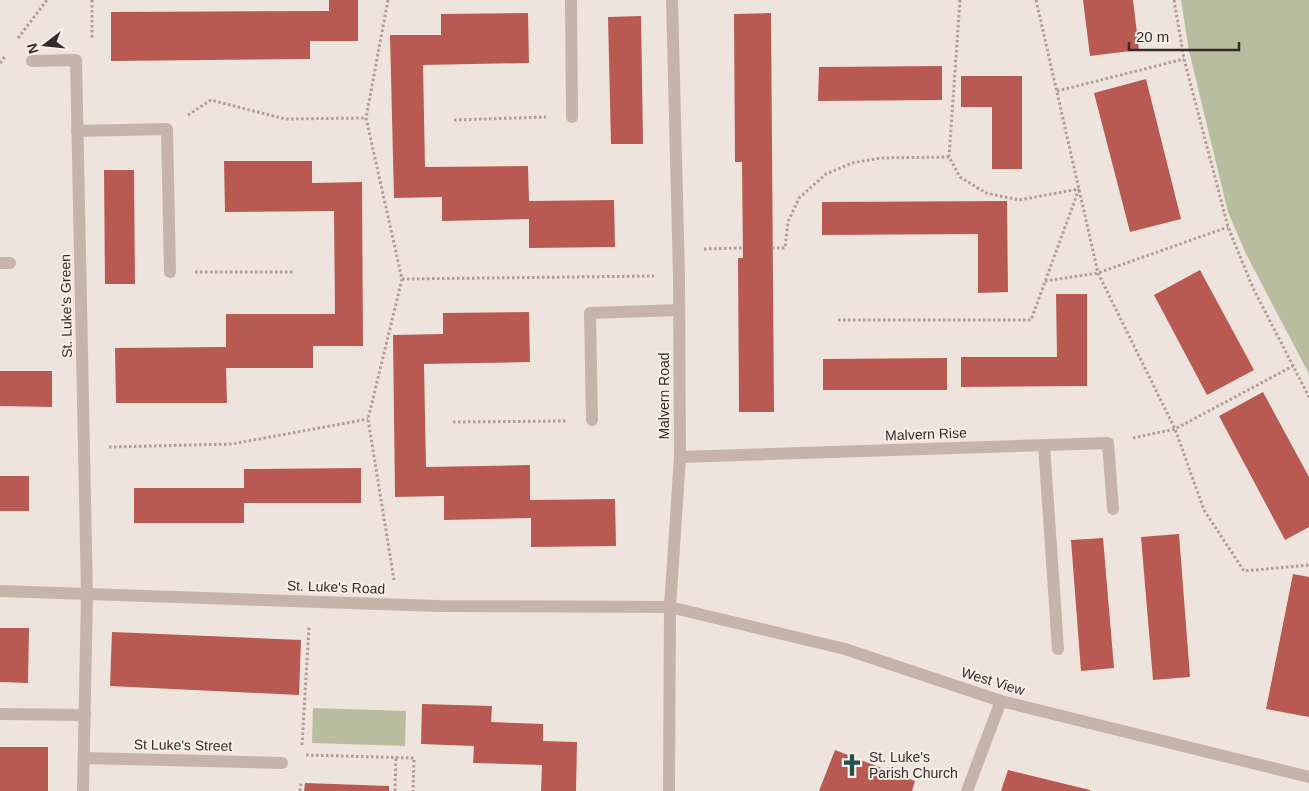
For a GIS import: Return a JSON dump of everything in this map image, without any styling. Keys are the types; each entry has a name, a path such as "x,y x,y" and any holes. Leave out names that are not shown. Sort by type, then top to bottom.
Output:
{"street":[{"path":"571,0 572,117"},
{"name":"Malvern Road","path":"669,791 670,607 680,457 679,276 672,0"},
{"path":"32,61 76,60"},
{"name":"St. Luke's Green","path":"76,60 87,595"},
{"path":"77,131 167,129 170,272"},
{"path":"592,420 590,313 679,310"},
{"path":"1108,443 1113,509"},
{"name":"Malvern Rise","path":"680,457 1108,443"},
{"path":"1044,445 1058,649"},
{"name":"St. Luke's Road","path":"0,591 398,605 670,607"},
{"path":"83,791 87,595"},
{"name":"West View","path":"670,607 844,650 1001,701 1309,777"},
{"path":"967,791 1001,701"},
{"path":"0,714 85,715"},
{"name":"St Luke's Street","path":"84,758 282,763"}],"path":[{"path":"18,39 47,0"},
{"path":"76,60 92,60 92,0"},
{"path":"388,0 366,118 402,279 368,419 398,605"},
{"path":"960,0 949,157 960,178 986,193 1019,200 1079,189"},
{"path":"1036,0 1098,272 1175,430 1204,510 1244,571 1309,565"},
{"path":"1174,0 1184,58 1228,227 1253,288 1309,397"},
{"path":"0,62 6,55"},
{"path":"1057,91 1184,58"},
{"path":"167,129 211,100 286,119 366,118"},
{"path":"454,120 572,117"},
{"path":"772,248 785,248 788,222 800,198 826,174 852,163 881,158 949,157"},
{"path":"838,320 1031,320 1079,189"},
{"path":"1045,281 1098,272 1228,227"},
{"path":"678,249 743,248"},
{"path":"170,272 295,272"},
{"path":"402,279 679,276"},
{"path":"1108,443 1175,430 1293,366"},
{"path":"84,447 232,444 368,419"},
{"path":"453,422 592,420"},
{"path":"310,602 302,754 414,758 413,791"},
{"path":"395,791 396,757"}],"green space":[{"path":"1181,0 1309,0 1309,374 1246,254 1228,212 1189,51"},
{"path":"313,708 406,711 405,746 312,743"}],"building":[{"path":"329,0 358,0 358,41 310,41 310,59 111,61 111,12 329,11"},
{"path":"1083,0 1133,0 1139,50 1090,56"},
{"path":"528,13 529,63 423,65 425,167 528,166 529,201 614,200 615,247 529,248 529,219 442,221 442,197 394,198 390,35 441,35 441,14"},
{"path":"771,13 774,412 739,412 738,258 743,258 742,162 735,162 734,14"},
{"path":"641,16 643,144 611,144 608,17"},
{"path":"942,66 942,100 818,101 819,67"},
{"path":"961,76 1022,76 1022,169 992,169 992,107 961,107"},
{"path":"1146,79 1181,219 1130,232 1094,93"},
{"path":"224,161 312,161 312,183 362,182 363,346 313,346 313,368 226,368 227,403 116,403 115,348 226,347 226,314 335,314 334,211 225,212"},
{"path":"104,170 134,170 135,284 105,284"},
{"path":"1007,201 1008,292 978,293 978,234 822,235 822,202"},
{"path":"1200,270 1254,370 1207,395 1154,295"},
{"path":"1056,294 1087,294 1087,386 961,387 961,357 1057,357"},
{"path":"529,312 530,362 424,364 426,467 530,465 530,500 615,499 616,546 531,547 531,518 444,520 444,496 395,497 393,335 443,334 443,313"},
{"path":"947,358 947,390 823,390 823,359"},
{"path":"0,371 52,371 52,407 0,406"},
{"path":"1263,392 1309,477 1309,527 1285,540 1219,416"},
{"path":"361,468 361,503 244,503 244,523 134,523 134,488 244,488 244,469"},
{"path":"0,476 29,476 29,511 0,511"},
{"path":"1179,534 1190,677 1153,680 1141,537"},
{"path":"1103,538 1114,668 1081,671 1071,540"},
{"path":"1293,574 1309,577 1309,717 1266,709"},
{"path":"0,628 29,628 28,683 0,682"},
{"path":"112,632 301,640 299,695 110,686"},
{"path":"422,704 492,706 491,722 543,724 543,741 577,742 576,791 541,791 542,765 473,763 474,746 421,744"},
{"path":"0,747 48,747 48,791 0,791"},
{"name":"St. Luke's Parish Church","path":"835,750 915,781 912,791 819,791"},
{"path":"1008,770 1090,790 1090,791 1001,791"},
{"path":"305,783 389,786 389,791 304,791"}],"place":[{"name":"St. Luke's Parish Church","path":"852,765"}]}
